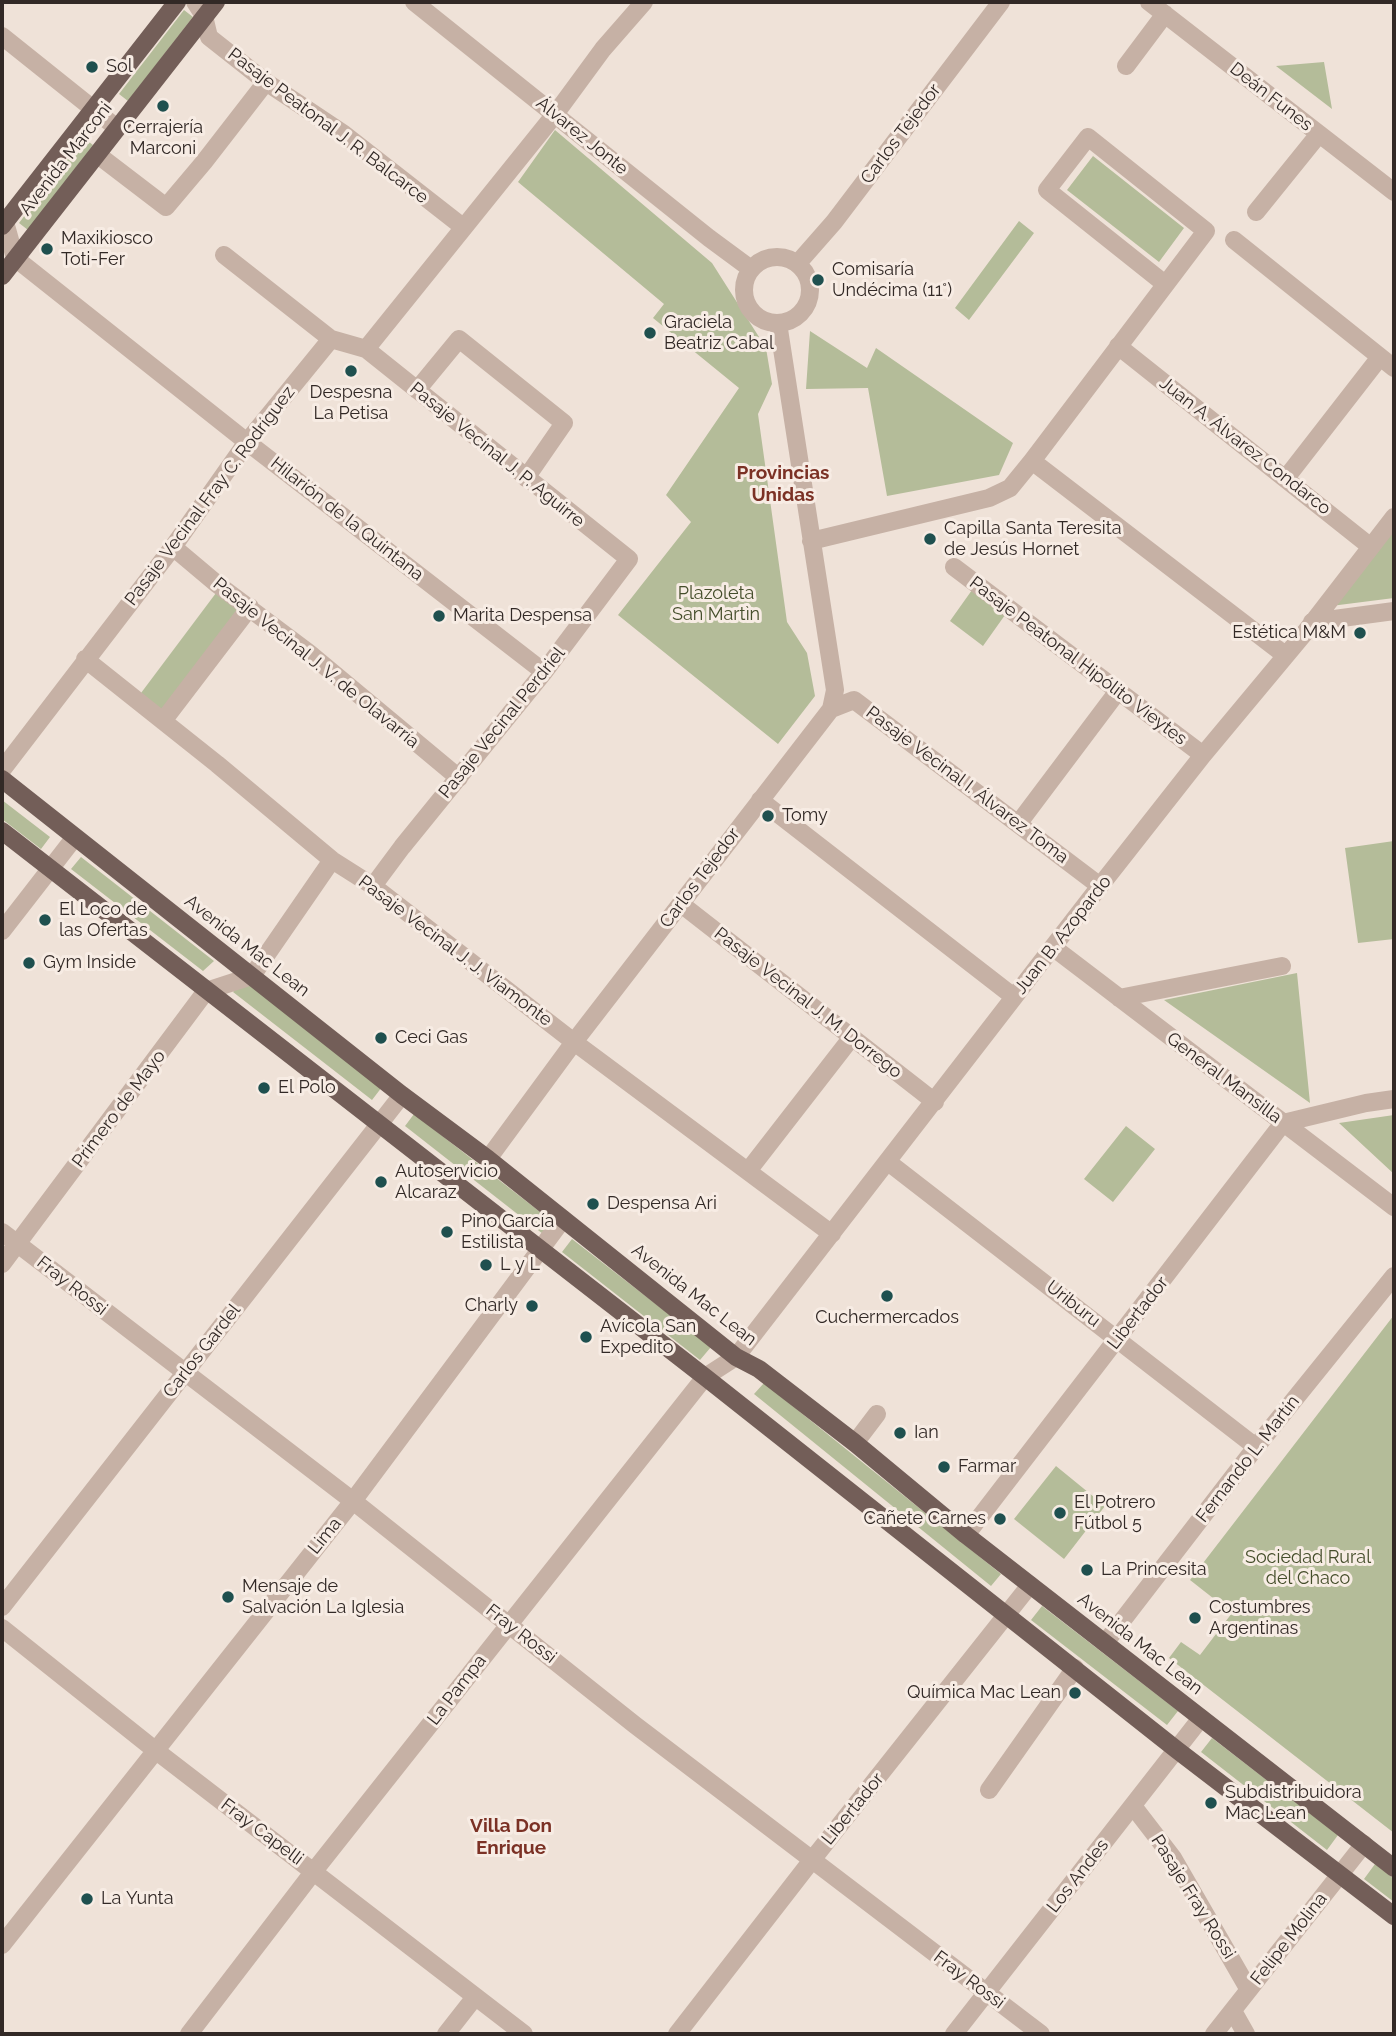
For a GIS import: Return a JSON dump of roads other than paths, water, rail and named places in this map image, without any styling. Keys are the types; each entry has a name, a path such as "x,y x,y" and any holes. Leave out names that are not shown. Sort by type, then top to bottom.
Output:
{"main road":[{"name":"Avenida Marconi","path":"3,222 177,2"},
{"name":"Avenida Marconi","path":"2,276 98,155 200,9 216,2"},
{"name":"Avenida Mac Lean","path":"2,779 402,1096 488,1159 736,1357 760,1369 966,1535 1394,1868"},
{"path":"2,831 705,1377 1177,1750 1394,1916"}],"street":[{"name":"Álvarez Jonte","path":"414,2 709,238 751,268"},
{"path":"225,255 331,339 366,349 556,113 603,49 644,2"},
{"name":"Carlos Tejedor","path":"797,263 834,222 1001,2"},
{"name":"Deán Funes","path":"1149,2 1394,192"},
{"name":"Pasaje Peatonal J. R. Balcarce","path":"200,9 209,37 266,82 344,134 463,227"},
{"path":"1126,66 1165,14"},
{"path":"2,36 117,128"},
{"path":"98,155 166,207 266,82"},
{"path":"1256,212 1319,134"},
{"path":"811,541 989,498 1010,488 1206,231 1088,137 1047,190 1165,284"},
{"path":"3,222 15,258"},
{"path":"1234,240 1387,362 1286,478"},
{"path":"774,256 797,263 808,278 810,295 802,312 778,323 760,318 748,304 744,286 751,268 774,256"},
{"name":"Hilarión de la Quintana","path":"15,258 544,672"},
{"path":"778,323 835,690 831,709"},
{"name":"Pasaje Vecinal Fray C. Rodríguez","path":"2,770 173,547 247,442 331,339"},
{"path":"417,390 459,339 564,422 526,478"},
{"name":"Juan A. Álvarez Condarco","path":"1118,346 1371,547"},
{"name":"Pasaje Vecinal J. P. Aguirre","path":"366,349 629,559"},
{"path":"1032,461 1285,655"},
{"name":"Juan B. Azopardo","path":"736,1357 1100,886 1394,517"},
{"name":"Pasaje Vecinal J. V. de Olavarría","path":"173,547 459,778"},
{"name":"Pasaje Vecinal Perdriel","path":"373,886 544,672 629,559"},
{"name":"Pasaje Peatonal Hipólito Vieytes","path":"954,567 1203,755"},
{"path":"163,721 250,607"},
{"path":"1312,622 1394,611"},
{"name":"Pasaje Vecinal J. J. Viamonte","path":"85,659 332,860 373,886 574,1042 832,1234"},
{"path":"1018,824 1118,691"},
{"name":"Pasaje Vecinal I. Álvarez Toma","path":"831,709 854,700 1100,886"},
{"name":"Carlos Tejedor","path":"488,1159 574,1042 831,709"},
{"path":"760,800 1014,998"},
{"path":"2,931 75,837"},
{"path":"206,991 253,976 332,860"},
{"name":"Pasaje Vecinal J. M. Dorrego","path":"681,904 935,1102"},
{"name":"General Mansilla","path":"1054,948 1394,1207"},
{"path":"1119,998 1282,966"},
{"name":"Primero de Mayo","path":"2,1264 206,991"},
{"path":"748,1171 852,1037"},
{"name":"Carlos Gardel","path":"2,1607 402,1096"},
{"path":"1283,1123 1394,1099"},
{"name":"Libertador","path":"966,1535 1283,1123"},
{"name":"Uriburu","path":"888,1162 1256,1447"},
{"name":"Lima","path":"2,1945 353,1501 563,1219"},
{"name":"Fray Rossi","path":"2,1231 812,1860 1041,2034"},
{"name":"Fernando L. Martín","path":"1105,1643 1256,1447 1394,1276"},
{"name":"La Pampa","path":"189,2034 314,1871 705,1377 736,1357"},
{"path":"855,1443 877,1414"},
{"name":"Libertador","path":"677,2034 1030,1585"},
{"name":"Fray Capelli","path":"2,1628 155,1750 524,2034"},
{"path":"989,1790 1075,1668"},
{"name":"Los Andes","path":"954,2034 1202,1718"},
{"name":"Pasaje Fray Rossi","path":"1133,1806 1173,1858 1249,1990"},
{"name":"Felipe Molina","path":"1214,2034 1364,1844"},
{"path":"446,2034 475,1997"},
{"path":"1233,2011 1246,2034"}],"place":[{"name":"Sol","path":"92,67"},
{"name":"Cerrajería Marconi","path":"163,106"},
{"name":"Maxikiosco Toti-Fer","path":"47,249"},
{"name":"Comisaría Undécima (11°)","path":"818,280"},
{"name":"Graciela Beatriz Cabal","path":"650,333"},
{"name":"Despesna La Petisa","path":"351,371"},
{"name":"Capilla Santa Teresita de Jesús Hornet","path":"930,539"},
{"name":"Marita Despensa","path":"439,616"},
{"name":"Estética M&M","path":"1360,633"},
{"name":"Tomy","path":"768,816"},
{"name":"El Loco de las Ofertas","path":"45,920"},
{"name":"Gym Inside","path":"29,963"},
{"name":"Ceci Gas","path":"381,1038"},
{"name":"El Polo","path":"264,1088"},
{"name":"Autoservicio Alcaraz","path":"381,1182"},
{"name":"Despensa Ari","path":"593,1204"},
{"name":"Pino García Estilista","path":"447,1232"},
{"name":"L y L","path":"486,1265"},
{"name":"Cuchermercados","path":"887,1296"},
{"name":"Charly","path":"532,1306"},
{"name":"Avícola San Expedito","path":"586,1337"},
{"name":"Ian","path":"900,1433"},
{"name":"Farmar","path":"944,1467"},
{"name":"El Potrero Fútbol 5","path":"1060,1513"},
{"name":"Cañete Carnes","path":"1000,1519"},
{"name":"La Princesita","path":"1087,1570"},
{"name":"Mensaje de Salvación La Iglesia","path":"228,1597"},
{"name":"Costumbres Argentinas","path":"1195,1618"},
{"name":"Química Mac Lean","path":"1075,1693"},
{"name":"Subdistribuidora Mac Lean","path":"1211,1803"},
{"name":"La Yunta","path":"87,1899"}],"district":[{"name":"Provincias Unidas","path":"783,484"},
{"name":"Villa Don Enrique","path":"511,1837"}],"park label":[{"name":"Plazoleta San Martìn","path":"716,604"},
{"name":"Sociedad Rural del Chaco","path":"1308,1568"}]}
